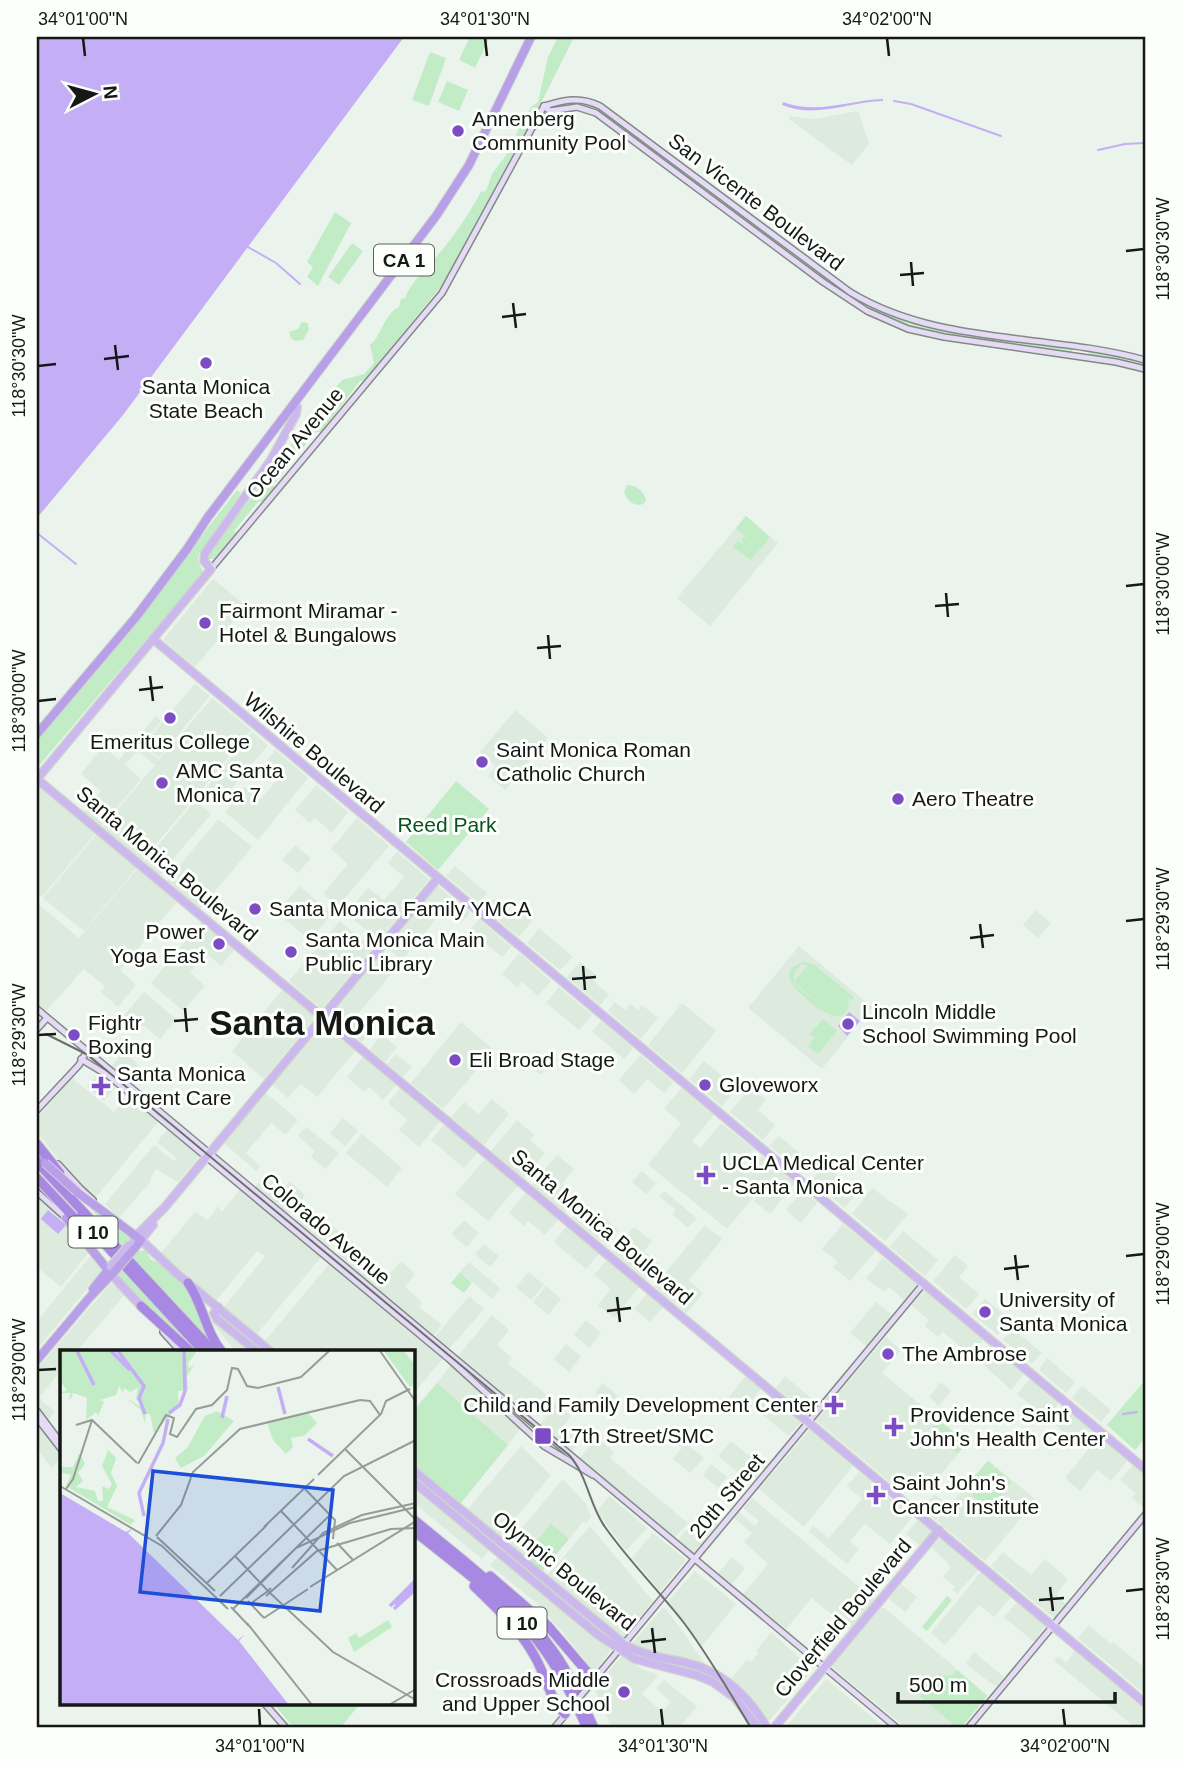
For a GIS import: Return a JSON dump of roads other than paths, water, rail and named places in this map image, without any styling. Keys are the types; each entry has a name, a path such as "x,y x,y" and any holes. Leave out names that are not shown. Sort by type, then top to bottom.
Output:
{"highway":[{"name":"CA 1","path":"37,726 187,549 418,242 452,192 483,138 531,37"},
{"name":"CA 1","path":"37,734 90,674 141,606"},
{"path":"37,1144 102,1231"},
{"path":"37,1153 41,1162 59,1178 139,1238 93,1288 90,1297 37,1360"},
{"name":"I 10","path":"41,1162 212,1350"},
{"name":"I 10","path":"37,1170 202,1350"},
{"path":"38,1184 150,1294"},
{"path":"38,1184 111,1271"},
{"path":"188,1283 211,1335 221,1350"},
{"path":"141,1306 189,1350"},
{"name":"I 10","path":"415,1521 509,1601 538,1631 570,1676 594,1728"},
{"name":"I 10","path":"415,1532 492,1595 527,1629 568,1687 587,1728"},
{"path":"439,1541 476,1566 531,1610 563,1643 591,1684"},
{"path":"428,1542 520,1633 536,1658 554,1700 567,1713"}],"main road":[{"path":"553,97 562,100"},
{"name":"San Vicente Boulevard","path":"1145,360 947,327 910,319 878,306 832,279 600,107 581,100 562,100 544,106 548,111 577,107 596,113 848,300 885,320 931,334 1116,362 1145,369"},
{"name":"Ocean Avenue","path":"37,779 442,293 544,106"},
{"path":"532,130 556,110"},
{"path":"211,569 204,558 206,551 271,460 293,420 297,410 295,403"},
{"name":"Wilshire Boulevard","path":"153,639 1145,1467"},
{"name":"Santa Monica Boulevard","path":"37,779 1145,1703"},
{"path":"255,1348 217,1319 214,1313 218,1307 139,1238 438,878"},
{"name":"Colorado Avenue","path":"37,1009 461,1369 544,1446 593,1475"},
{"path":"37,1029 47,1017"},
{"path":"37,1110 88,1051"},
{"name":"Colorado Avenue","path":"81,1059 109,1076 208,1155 534,1423 897,1728"},
{"path":"37,1137 80,1188 118,1221"},
{"path":"111,1271 179,1350"},
{"name":"20th Street","path":"554,1728 924,1283"},
{"path":"37,1411 60,1442"},
{"path":"37,1418 60,1448"},
{"name":"Olympic Boulevard","path":"415,1472 622,1647 642,1661 685,1671 713,1682 735,1698 758,1728"},
{"name":"Olympic Boulevard","path":"415,1483 597,1634 622,1647 696,1666 719,1676 747,1700 767,1728"},
{"path":"968,1728 1145,1515"},
{"name":"Cloverfield Boulevard","path":"774,1728 939,1530"},
{"path":"269,1706 286,1728"}],"waterway":[{"path":"894,101 911,104 1001,136"},
{"path":"1098,150 1145,143"},
{"path":"248,247 276,263 300,284"},
{"path":"37,533 76,564"},
{"path":"1123,1414 1137,1412"},
{"path":"1145,1423 1145,1428"}],"tram line":[{"path":"46,1034 88,1055 569,1455 580,1472 605,1527 693,1636 751,1728"}],"place":[{"name":"Annenberg Community Pool","path":"458,131"},
{"name":"Santa Monica State Beach","path":"206,363"},
{"name":"Fairmont Miramar - Hotel & Bungalows","path":"205,623"},
{"name":"Emeritus College","path":"170,718"},
{"name":"Saint Monica Roman Catholic Church","path":"482,762"},
{"name":"AMC Santa Monica 7","path":"162,783"},
{"name":"Aero Theatre","path":"898,799"},
{"name":"Santa Monica Family YMCA","path":"255,909"},
{"name":"Power Yoga East","path":"219,944"},
{"name":"Santa Monica Main Public Library","path":"291,952"},
{"name":"Lincoln Middle School Swimming Pool","path":"848,1024"},
{"name":"Fightr Boxing","path":"74,1035"},
{"name":"Eli Broad Stage","path":"455,1060"},
{"name":"Gloveworx","path":"705,1085"},
{"name":"Santa Monica Urgent Care","path":"101,1086"},
{"name":"UCLA Medical Center - Santa Monica","path":"706,1175"},
{"name":"University of Santa Monica","path":"985,1312"},
{"name":"The Ambrose","path":"888,1354"},
{"name":"Child and Family Development Center","path":"834,1405"},
{"name":"Providence Saint John's Health Center","path":"894,1427"},
{"name":"17th Street/SMC","path":"543,1436"},
{"name":"Saint John's Cancer Institute","path":"876,1495"},
{"name":"Crossroads Middle and Upper School","path":"624,1692"}],"district":[{"name":"Santa Monica","path":"322,1023"}],"park label":[{"name":"Reed Park","path":"447,825"}]}
